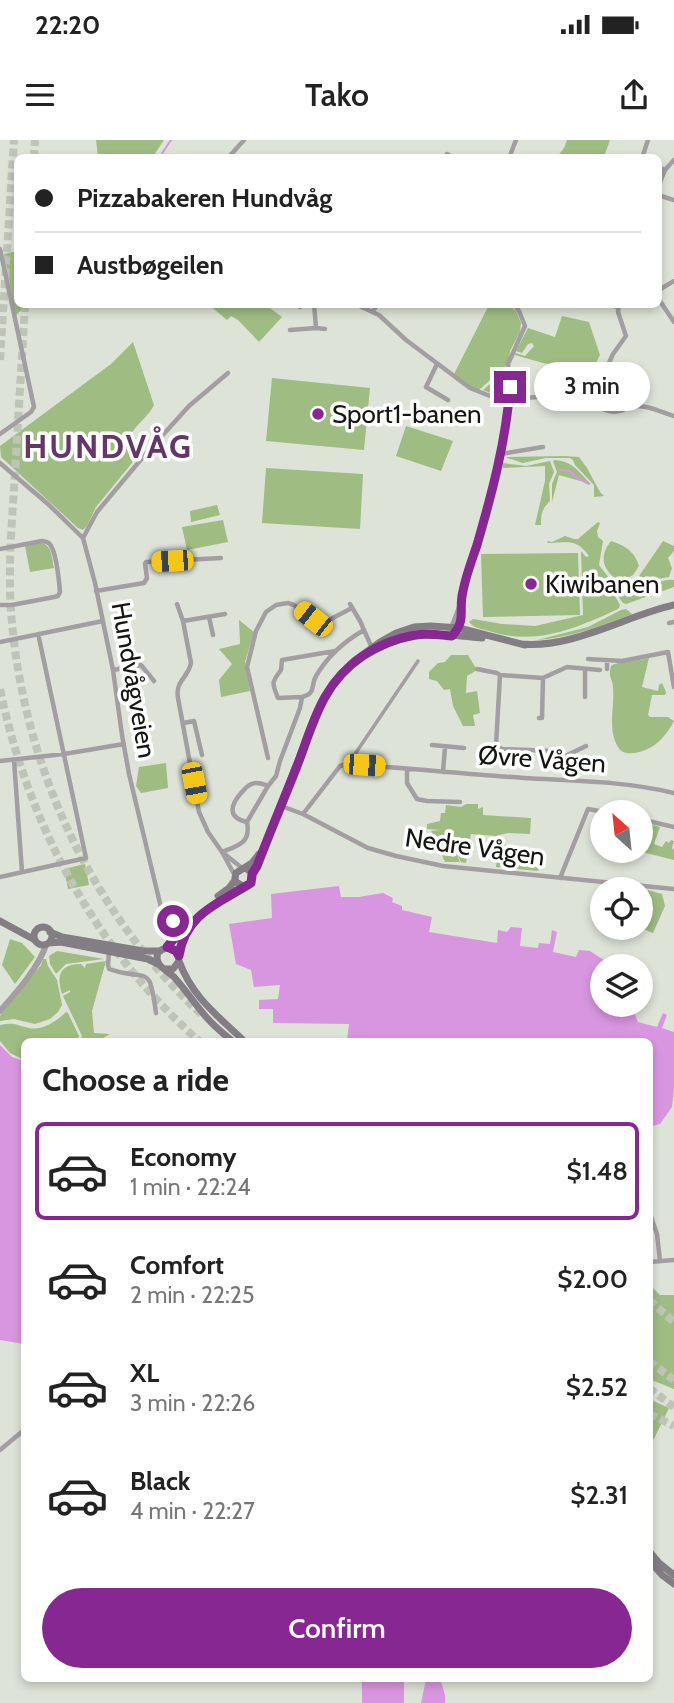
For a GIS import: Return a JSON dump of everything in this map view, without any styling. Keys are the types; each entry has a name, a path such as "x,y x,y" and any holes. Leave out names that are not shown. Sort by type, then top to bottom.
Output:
{"main road":[{"path":"659,608 674,600"},
{"path":"166,970 176,967 183,939 194,921 208,908 251,883 252,874 315,718 326,696 344,670 355,660 398,639 454,630 525,645 551,643 674,605"},
{"path":"158,964 157,957 196,913 225,891 237,871 255,859 264,848"},
{"path":"244,868 249,869 252,874"},
{"path":"235,878 238,884 243,886"},
{"path":"0,921 41,945 61,943 158,964 209,1021 229,1038"},
{"path":"17,929 44,928 58,936 76,940 143,951 176,951 186,978 207,1007 241,1038"},
{"path":"36,942 34,935 37,930"},
{"path":"47,944 52,939 50,932"},
{"path":"653,1556 674,1575"},
{"path":"653,1565 674,1584"}],"street":[{"path":"232,154 244,140"},
{"path":"662,176 674,159"},
{"path":"0,249 34,407 0,434"},
{"path":"662,302 674,322"},
{"path":"314,308 316,328"},
{"path":"365,308 373,311 470,388 490,396 509,399 552,396 581,388 603,376 617,373"},
{"path":"454,630 461,620 463,590 501,454 509,399 508,363 525,326 517,308"},
{"path":"603,376 613,354 626,336 619,308"},
{"path":"290,330 325,329"},
{"path":"437,364 426,387 448,400"},
{"path":"0,463 83,538 97,512 143,457 195,400 228,373"},
{"path":"581,388 601,408 608,411 615,412 639,406 674,415"},
{"path":"501,454 543,447"},
{"name":"Hundvågveien","path":"83,538 113,670 124,744 163,916 183,928"},
{"path":"0,549 42,541 48,543 52,548 60,592 58,596 0,605"},
{"name":"Hundvågveien","path":"96,591 144,583 147,578 146,562 220,558"},
{"path":"268,758 247,667 256,631 266,612 276,605 288,603 313,619 325,622 351,606 373,649"},
{"path":"177,604 191,663 177,689 199,812 235,878"},
{"path":"183,621 225,614"},
{"path":"209,617 213,635"},
{"path":"0,642 103,621"},
{"path":"335,651 282,660 282,666 273,681 278,698 302,697 311,693 312,678 335,651 364,630"},
{"path":"0,877 86,858 39,638"},
{"path":"588,659 630,660 668,652 674,687"},
{"path":"607,660 607,669"},
{"path":"351,760 418,662"},
{"path":"113,670 141,665 154,681"},
{"path":"477,670 500,675 543,678 567,667 600,670"},
{"path":"585,670 586,697"},
{"path":"278,674 285,676"},
{"path":"500,675 496,745 502,748 553,751 568,779"},
{"path":"539,718 542,718 543,678"},
{"path":"222,852 246,840 247,822 276,776 302,697"},
{"path":"183,723 194,721 202,755"},
{"path":"0,761 124,744"},
{"path":"432,745 464,748"},
{"path":"559,759 586,746"},
{"path":"443,772 445,747"},
{"path":"14,760 22,872"},
{"name":"Øvre Vågen","path":"303,814 343,765 628,784 674,793"},
{"name":"Øvre Vågen","path":"407,770 409,788 417,799 460,802"},
{"path":"247,822 237,819 233,802 249,784 268,786"},
{"name":"Nedre Vågen","path":"281,806 303,814 378,852 443,866 674,889"},
{"path":"560,878 590,809"},
{"path":"653,822 674,827"},
{"path":"222,852 244,868"},
{"path":"36,942 39,954 37,963"},
{"path":"0,1011 37,963 47,944"},
{"path":"109,952 109,969 142,975 149,979 153,988 156,1013"},
{"path":"653,1222 660,1261"},
{"path":"653,1262 674,1260"},
{"path":"0,1450 21,1432"}],"green space":[{"path":"96,140 164,140 155,154 98,154"},
{"path":"567,140 610,140 605,154 559,154"},
{"path":"14,252 14,305 4,254"},
{"path":"15,308 24,308 16,315"},
{"path":"213,308 270,308 282,317 259,342 238,320 231,316 227,320"},
{"path":"487,308 512,308 516,311 521,323 520,332 510,351 508,364 479,390 454,374"},
{"path":"562,316 589,322 600,355 592,371 543,363 515,355 525,356 534,346 532,343 528,344 522,353 516,351 528,328 555,337"},
{"path":"133,342 154,405 129,437 127,450 133,455 132,463 96,507 83,530 1,457 0,446 111,364"},
{"path":"504,372 508,387 504,395 483,390"},
{"name":"Sport1-banen","path":"272,378 370,388 364,450 266,441"},
{"path":"406,426 453,441 441,471 396,456"},
{"path":"507,457 579,457 604,496 594,497 594,485 570,458 546,458 523,463 507,458"},
{"path":"550,461 554,472 549,484 550,501 545,506 541,525 535,525 545,481 545,466 503,468 503,463 526,466"},
{"path":"553,461 572,465 591,484 559,475 552,502 552,484 557,472"},
{"path":"266,468 363,474 360,529 262,523"},
{"path":"217,505 220,515 191,522 190,511"},
{"path":"223,520 228,542 187,550 182,527"},
{"path":"598,522 598,537 603,541 599,565 612,582 629,597 632,594 626,590 635,582 663,541 674,546 674,551 668,558 672,568 669,577 657,579 647,588 670,580 674,580 674,587 626,604 617,595 615,596 620,605 616,610 570,629 539,636 506,635 478,628 469,622 473,619 535,626 583,615 581,551 586,557 589,556 576,544 548,543 547,541 552,542 565,536 578,539"},
{"path":"611,541 629,550 639,566 633,575 619,582 604,563"},
{"path":"42,543 50,550 54,568 30,572 25,546"},
{"name":"Kiwibanen","path":"578,553 580,615 483,617 481,554"},
{"path":"626,609 632,614 573,634 537,640 588,627"},
{"path":"239,620 254,632 245,662 250,691 221,697 219,680 232,664 219,649 240,644"},
{"path":"451,655 468,655 477,670 467,676 466,693 477,691 480,713 473,715 475,726 463,726 453,706 450,689 444,690 437,681 429,679 429,672"},
{"path":"649,658 642,687 658,691 662,683 666,692 665,695 652,695 648,715 668,717 674,721 654,746 643,751 626,753 618,747 613,733 611,666"},
{"path":"166,763 168,788 141,793 136,786 139,767"},
{"path":"478,804 478,809 483,807 483,815 531,818 530,834 471,834 466,863 461,862 454,847 460,862 445,862 431,831 440,830 427,829 427,824 440,821 446,805 461,807"},
{"path":"653,825 660,827 654,844 662,847 666,841 674,841 674,860 653,855"},
{"path":"505,840 506,850 526,855 532,851 543,850 538,871 496,867 498,841"},
{"path":"85,864 89,885 68,889 64,869"},
{"path":"653,891 662,894 665,906 653,933"},
{"path":"10,939 22,943 35,957 15,984 2,965"},
{"path":"57,951 104,959 66,964 56,974 49,956"},
{"path":"43,959 46,959 57,980 62,1005 58,1012 50,1019 35,1024 14,1019 0,1021 0,1016"},
{"path":"106,961 92,1011 94,1033 110,1034 103,1038 81,1038 63,996 70,990 62,994 59,981 64,968 81,964 85,968 86,964"},
{"path":"68,1013 78,1038 21,1038 21,1058 10,1053 0,1041 0,1025 12,1024 34,1029 54,1022"},
{"path":"653,1288 660,1295 674,1295 674,1389 653,1381"},
{"path":"653,1401 669,1408 653,1441"}],"shaded area":[{"path":"339,886 341,897 383,893 393,898 392,902 402,906 402,910 432,917 429,932 497,943 498,930 507,932 511,927 522,928 520,946 538,948 539,943 550,944 552,930 557,932 553,952 576,957 579,950 595,954 590,954 590,1017 636,1017 638,1022 657,1027 663,1013 667,1015 662,1028 674,1032 672,1107 660,1124 653,1126 653,1038 347,1038 349,1024 273,1023 273,1009 259,1009 259,1000 278,999 280,985 254,987 251,970 236,964 229,924 272,918 271,894"},
{"path":"0,1045 12,1057 21,1060 21,1344 0,1340"},
{"path":"362,1682 404,1682 404,1703 362,1703"},
{"path":"425,1682 441,1682 445,1703 421,1703"}],"waterway":[{"path":"162,154 171,140"},
{"path":"560,470 570,471 589,484"}],"tunnel":[{"path":"0,360 14,140"},
{"path":"34,154 35,140"},
{"path":"25,308 10,577 18,667 30,723 46,777 68,830 95,881 126,928 161,973 201,1014"},
{"path":"0,689 28,788 71,881 128,966 196,1038"},
{"path":"653,1304 674,1322"},
{"path":"653,1364 674,1380"},
{"path":"653,1391 674,1407"},
{"path":"653,1416 674,1426"}],"place":[{"name":"Sport1-banen","path":"318,414"},
{"name":"Kiwibanen","path":"531,584"}],"district":[{"name":"HUNDVÅG","path":"108,446"}],"route":[{"path":"173,921 183,928 167,947 176,951 179,956 183,939 194,921 215,903 251,883 252,874 318,710 344,670 373,649 398,639 432,634 452,636 459,628 463,590 500,459 510,387"}]}
